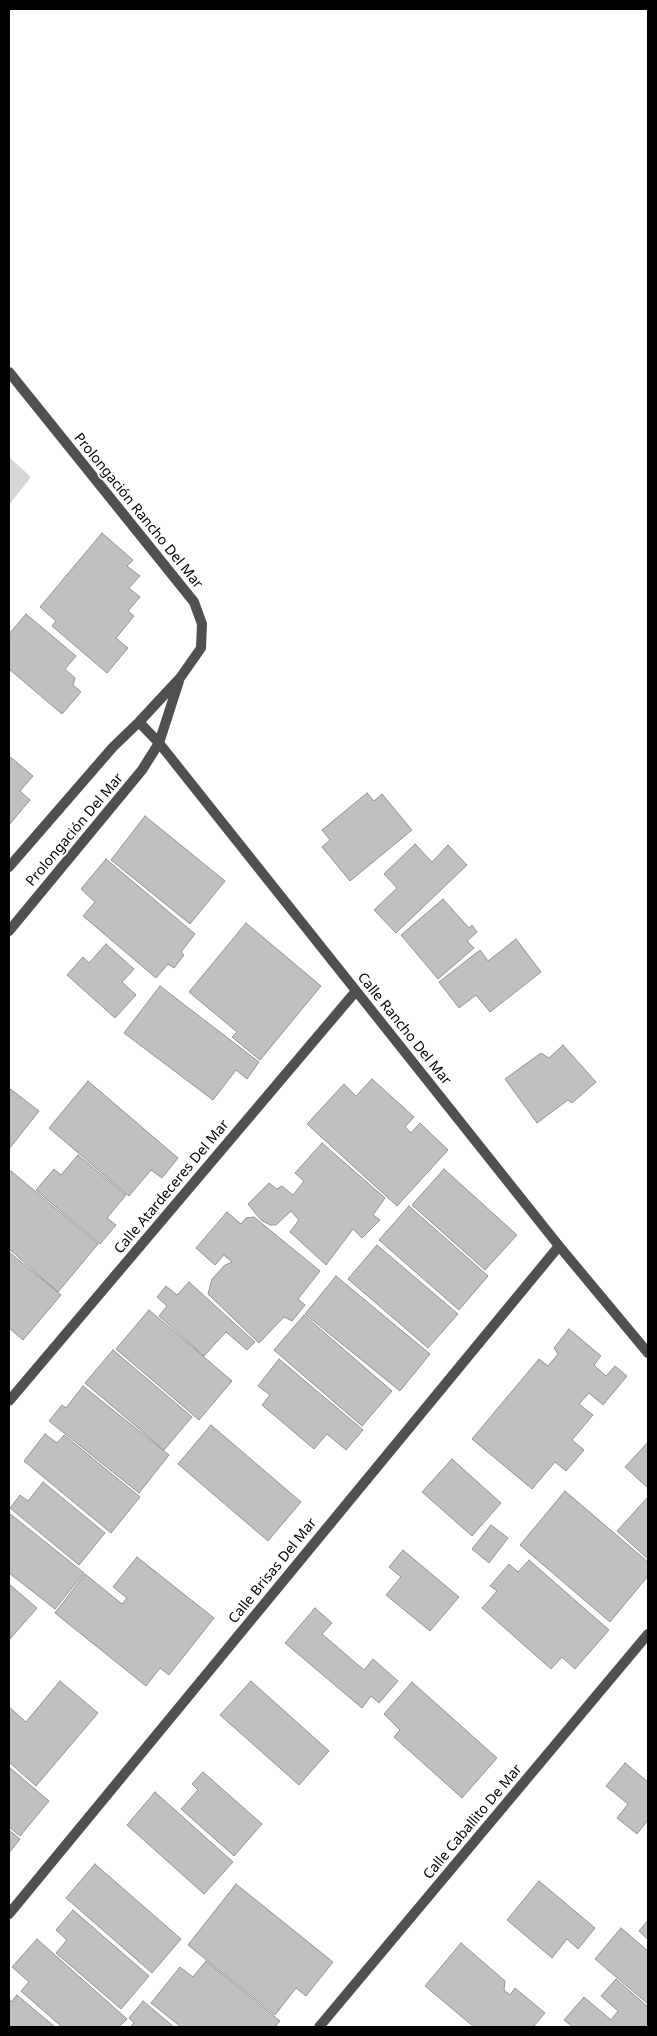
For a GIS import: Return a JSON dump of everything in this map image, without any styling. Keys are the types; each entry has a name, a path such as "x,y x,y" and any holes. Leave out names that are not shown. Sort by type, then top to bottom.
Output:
{"street":[{"name":"Prolongación Rancho Del Mar","path":"9,372 194,602 202,624 201,648 180,678 139,722"},
{"name":"Prolongación Rancho Del Mar","path":"159,743 180,678"},
{"name":"Calle Rancho Del Mar","path":"139,722 159,743 559,1246 648,1353"},
{"name":"Prolongación Del Mar","path":"9,867 113,747 139,722"},
{"name":"Prolongación Del Mar","path":"9,931 142,770 159,743"},
{"name":"Calle Atardeceres Del Mar","path":"9,1401 356,991"},
{"name":"Calle Brisas Del Mar","path":"9,1914 559,1246"},
{"name":"Calle Caballito De Mar","path":"319,2027 648,1634"}],"shaded area":[{"path":"9,457 31,477 9,505"}],"building":[{"path":"102,533 133,560 127,566 140,576 129,588 140,597 128,611 134,616 116,638 128,648 107,673 52,626 56,621 40,607"},
{"path":"26,614 76,656 65,669 75,678 73,685 81,692 62,714 9,669 9,634"},
{"path":"9,756 33,776 20,791 30,800 9,825"},
{"path":"367,793 374,801 382,794 412,830 350,881 322,847 330,840 322,830"},
{"path":"145,816 225,881 190,924 111,860"},
{"path":"415,844 432,862 448,845 467,865 396,933 374,910 397,888 384,874"},
{"path":"106,859 195,934 181,952 184,955 174,968 168,964 156,978 83,916 95,902 81,889"},
{"path":"443,899 469,928 472,925 477,932 467,941 474,948 438,979 401,935"},
{"path":"246,923 321,986 260,1060 232,1037 237,1032 189,992"},
{"path":"516,939 541,972 490,1012 476,995 459,1008 439,982 480,950 488,961"},
{"path":"106,944 134,969 122,982 136,995 115,1018 67,975 83,957 89,963"},
{"path":"160,986 259,1062 247,1079 236,1070 213,1100 124,1033"},
{"path":"563,1045 596,1082 572,1103 568,1100 537,1123 505,1079 541,1053 549,1058"},
{"path":"372,1079 414,1117 405,1127 411,1133 420,1123 448,1150 397,1206 307,1124 344,1084 356,1096"},
{"path":"88,1081 178,1158 162,1178 151,1170 129,1196 49,1128"},
{"path":"9,1088 39,1111 9,1149"},
{"path":"322,1143 385,1198 373,1215 380,1220 362,1238 353,1229 326,1265 290,1232 299,1220 291,1211 276,1225 270,1225 261,1220 248,1204 269,1183 277,1189 282,1186 293,1195 304,1181 295,1173"},
{"path":"78,1155 126,1195 107,1218 116,1225 100,1244 36,1190 54,1169 61,1175"},
{"path":"444,1169 517,1235 485,1270 412,1205"},
{"path":"11,1171 98,1244 58,1292 9,1249 9,1174"},
{"path":"409,1206 488,1276 459,1310 379,1240"},
{"path":"227,1212 241,1224 246,1218 254,1217 320,1271 298,1299 305,1305 292,1321 284,1317 259,1343 208,1294 212,1279 225,1265 232,1262 224,1255 215,1265 196,1248"},
{"path":"377,1245 458,1314 428,1348 348,1279"},
{"path":"9,1252 61,1295 23,1340 9,1328"},
{"path":"336,1276 430,1354 400,1391 305,1314"},
{"path":"189,1282 255,1342 247,1350 226,1332 204,1356 159,1316 167,1306 157,1297 166,1286 177,1295"},
{"path":"149,1310 232,1381 199,1420 116,1349"},
{"path":"304,1315 392,1391 362,1426 274,1350"},
{"path":"569,1329 601,1356 594,1365 606,1376 615,1366 627,1376 603,1405 589,1393 579,1404 593,1415 572,1440 584,1450 566,1471 555,1462 532,1489 472,1439 539,1359 548,1366 558,1354 554,1348"},
{"path":"113,1350 192,1417 164,1450 85,1383"},
{"path":"279,1359 363,1430 346,1450 327,1434 314,1449 262,1405 270,1395 258,1386"},
{"path":"83,1386 169,1455 139,1493 49,1421 62,1405 66,1408"},
{"path":"211,1425 301,1502 268,1541 178,1464"},
{"path":"45,1434 57,1443 64,1435 140,1497 111,1533 24,1461"},
{"path":"648,1442 648,1488 625,1467"},
{"path":"452,1459 501,1503 472,1536 422,1492"},
{"path":"43,1482 105,1533 79,1565 10,1508 20,1495 28,1501"},
{"path":"565,1491 648,1562 648,1576 610,1622 520,1545"},
{"path":"648,1497 648,1559 617,1531"},
{"path":"9,1513 84,1573 55,1609 9,1573"},
{"path":"491,1525 508,1538 489,1563 472,1549"},
{"path":"403,1550 459,1597 430,1631 386,1595 401,1577 389,1567"},
{"path":"137,1557 214,1618 169,1675 160,1668 146,1686 55,1613 85,1574 122,1604 127,1598 113,1587"},
{"path":"529,1560 609,1630 575,1669 562,1657 551,1669 482,1608 497,1591 490,1586 509,1564 518,1572"},
{"path":"9,1584 37,1608 10,1639 9,1638"},
{"path":"315,1608 332,1623 322,1634 364,1670 373,1659 398,1681 379,1703 371,1696 362,1708 285,1643"},
{"path":"60,1681 98,1713 36,1786 9,1762 9,1707 26,1722"},
{"path":"251,1681 329,1751 299,1785 220,1715"},
{"path":"412,1682 497,1758 462,1798 394,1737 400,1730 384,1714"},
{"path":"625,1763 648,1782 648,1820 637,1834 617,1818 628,1804 606,1786"},
{"path":"9,1767 49,1801 20,1836 9,1827"},
{"path":"203,1772 262,1824 234,1856 181,1809 198,1790 192,1784"},
{"path":"155,1792 233,1862 204,1894 127,1825"},
{"path":"9,1830 20,1839 9,1853"},
{"path":"95,1864 181,1939 152,1973 66,1898"},
{"path":"539,1881 595,1928 578,1949 567,1939 552,1958 507,1920"},
{"path":"236,1884 333,1962 306,1996 296,1988 275,2015 188,1945"},
{"path":"73,1910 149,1976 121,2009 56,1953 67,1940 56,1930"},
{"path":"648,1920 648,1940 639,1931"},
{"path":"621,1928 648,1951 648,2004 595,1959"},
{"path":"37,1939 127,2019 119,2027 62,2027 21,1991 29,1982 12,1967"},
{"path":"461,1943 505,1981 504,1990 510,1995 515,1988 545,2013 533,2027 474,2027 425,1986"},
{"path":"206,1961 280,2021 275,2027 181,2027 151,2003 180,1967 193,1977"},
{"path":"616,1979 648,2007 648,2027 573,2027 564,2020 584,1997 611,2020 618,2011 601,1996"},
{"path":"17,1995 55,2027 9,2027 9,1999 11,2002"},
{"path":"143,2001 174,2027 130,2027 134,2023 129,2018"}]}
